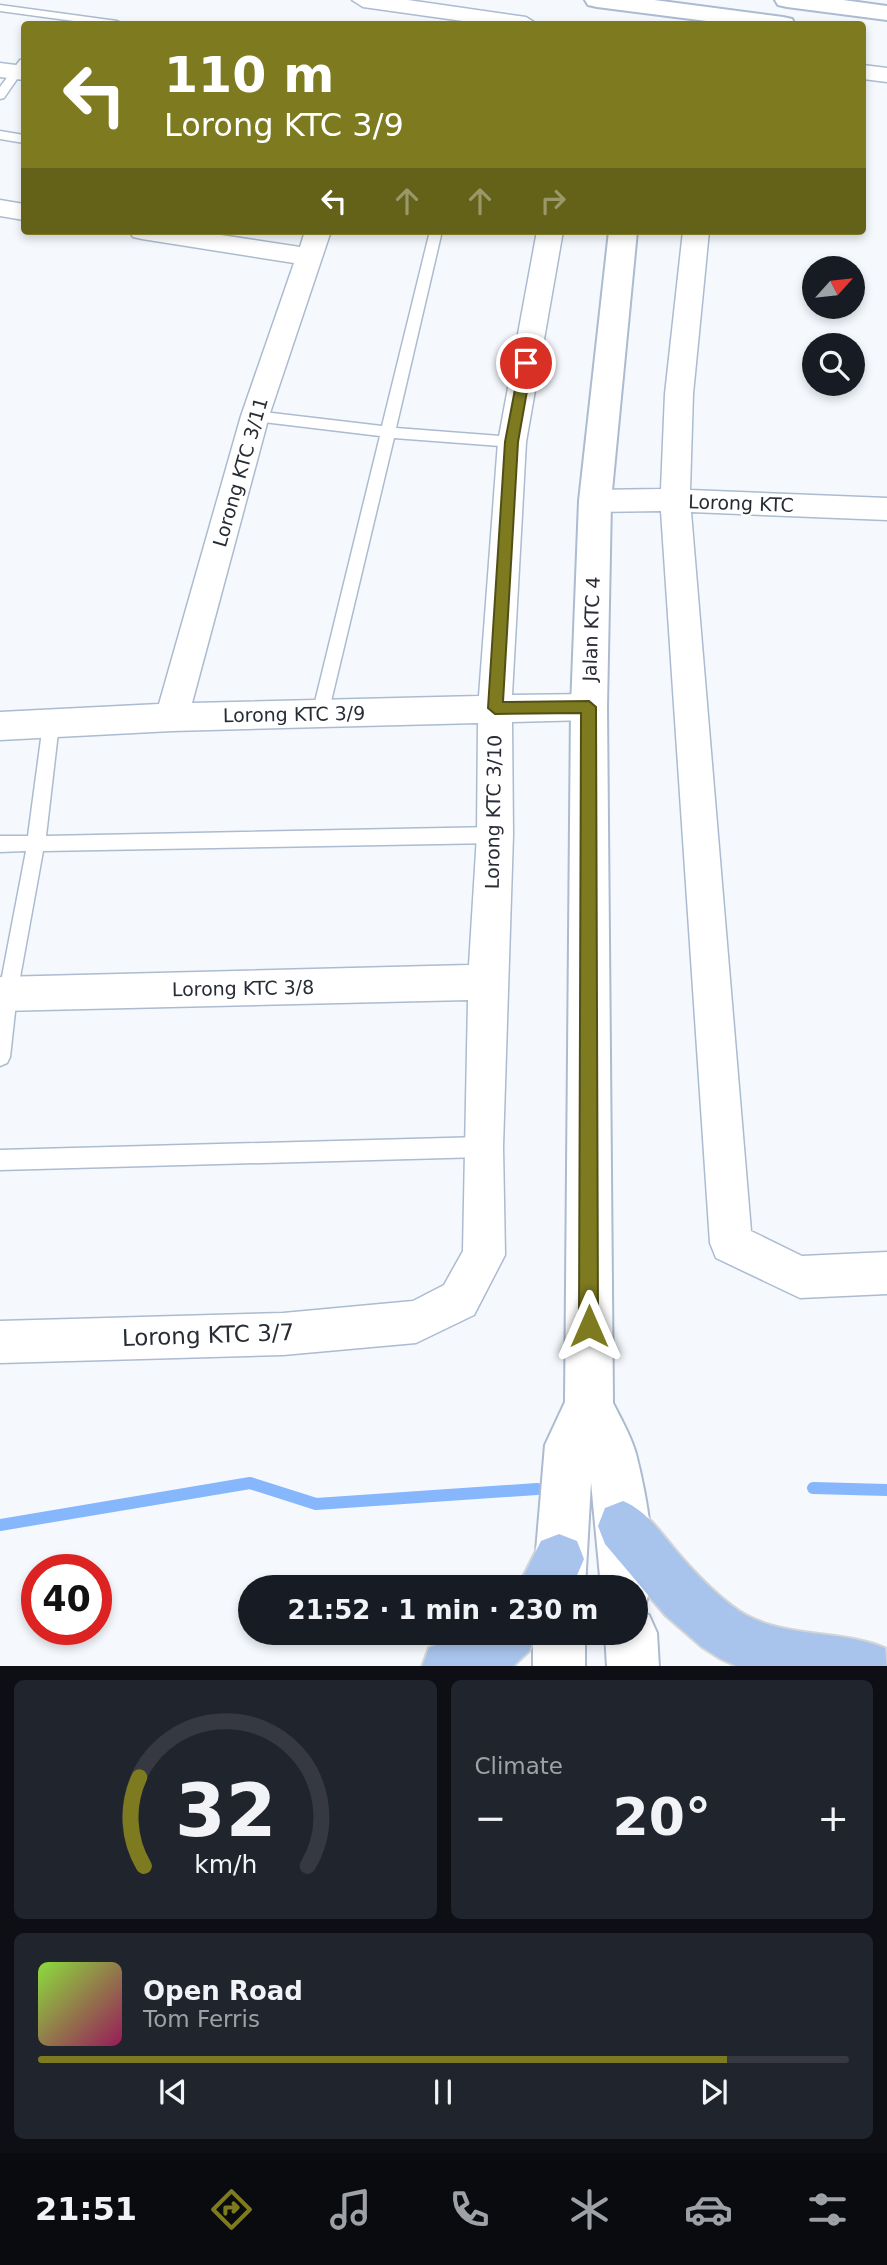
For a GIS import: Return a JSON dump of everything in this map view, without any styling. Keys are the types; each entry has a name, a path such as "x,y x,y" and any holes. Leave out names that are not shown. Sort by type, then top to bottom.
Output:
{"main road":[{"path":"623,1527 665,1578 710,1622 757,1648 860,1666"},
{"path":"450,1666 497,1645"}],"street":[{"path":"363,0 390,14 476,21"},
{"path":"597,0 659,11 754,21"},
{"path":"787,0 887,13"},
{"path":"866,72 887,75"},
{"path":"0,208 21,212"},
{"path":"195,235 313,244"},
{"name":"Lorong KTC 3/10","path":"416,1322 459,1300 484,1255 483,1147 487,982 495,835 495,708 512,442 549,235"},
{"name":"Jalan KTC 4","path":"623,235 595,501 589,707 589,1406 611,1452 623,1527 627,1575"},
{"path":"696,235 679,394 675,500 731,1242 800,1277 887,1273"},
{"name":"Lorong KTC 3/11","path":"172,717 255,416 313,244"},
{"name":"Lorong KTC","path":"595,501 675,500 887,509"},
{"name":"Lorong KTC 3/9","path":"0,726 172,717 589,707"},
{"name":"Lorong KTC 3/8","path":"4,994 487,982"},
{"name":"Lorong KTC 3/7","path":"0,1342 283,1334 416,1322"},
{"name":"Jalan KTC 4","path":"554,1575 569,1445 589,1406"},
{"path":"559,1645 559,1666"},
{"path":"632,1645 633,1666"}],"lane":[{"path":"0,8 93,21"},
{"path":"0,95 16,69"},
{"path":"0,135 21,138"},
{"path":"320,714 435,235"},
{"path":"255,416 388,432 512,442"},
{"path":"0,1057 4,994 36,843 51,724"},
{"path":"0,844 495,835"},
{"path":"0,1160 483,1147"}],"waterway":[{"path":"0,1525 250,1483 316,1504 537,1489"},
{"path":"813,1488 887,1490"}],"route":[{"path":"526,363 512,442 495,708 589,707 589,1326"}]}
